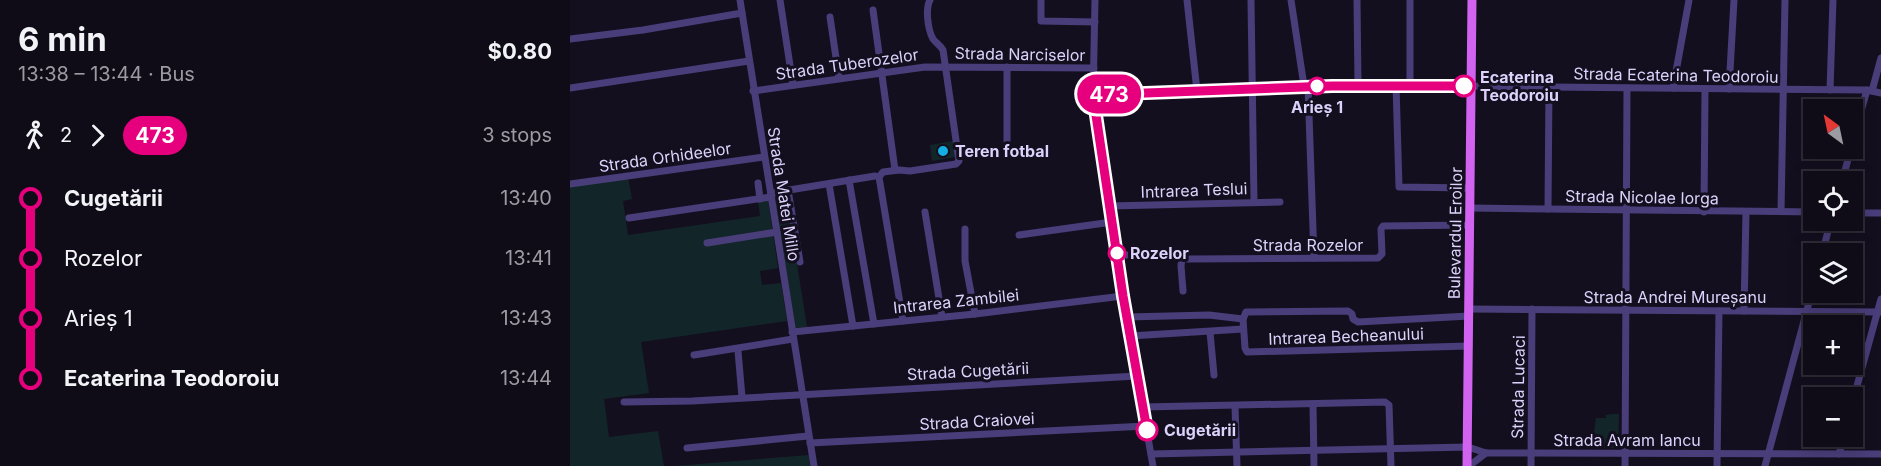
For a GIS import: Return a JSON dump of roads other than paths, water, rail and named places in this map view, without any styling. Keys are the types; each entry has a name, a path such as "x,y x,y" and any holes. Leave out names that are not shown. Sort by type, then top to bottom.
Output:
{"main road":[{"name":"Bulevardul Eroilor","path":"1468,466 1472,0"}],"street":[{"name":"Strada Matei Millo","path":"740,0 814,466"},
{"path":"780,0 793,85"},
{"path":"629,218 760,199 788,190 877,176 883,172 895,170 910,171 956,164 959,158 943,50 930,31 927,5 930,0"},
{"path":"1041,0 1041,21 1095,22"},
{"path":"1095,0 1093,95 1123,296 1153,466"},
{"path":"1187,0 1197,91"},
{"path":"1251,0 1254,202"},
{"path":"1291,0 1306,86 1314,258"},
{"path":"1357,0 1358,85"},
{"path":"1410,0 1410,85"},
{"path":"1673,88 1689,0"},
{"path":"1729,89 1734,0"},
{"path":"1781,211 1785,0"},
{"path":"1830,90 1833,0"},
{"path":"873,10 895,170"},
{"path":"570,39 643,30 742,13"},
{"path":"830,17 839,78"},
{"path":"1863,111 1881,58"},
{"path":"570,88 749,61"},
{"name":"Strada Tuberozelor","path":"753,92 881,72 945,66"},
{"name":"Strada Narciselor","path":"945,66 1094,68"},
{"path":"1007,66 1007,144"},
{"name":"Strada Ecaterina Teodoroiu","path":"1093,95 1358,85 1870,90 1881,93"},
{"path":"1396,85 1399,187 1470,188"},
{"path":"1548,209 1549,87"},
{"path":"1625,466 1628,88"},
{"path":"1704,212 1705,89"},
{"name":"Strada Orhideelor","path":"570,184 764,157"},
{"path":"877,176 903,321"},
{"path":"849,180 874,324"},
{"path":"758,183 760,199"},
{"path":"829,184 853,326"},
{"path":"788,190 800,262"},
{"name":"Intrarea Teslui","path":"1109,206 1280,202"},
{"name":"Strada Nicolae Iorga","path":"1470,208 1803,212"},
{"path":"925,212 942,317"},
{"path":"1744,311 1746,212"},
{"path":"1863,213 1881,213"},
{"path":"1019,235 1112,222"},
{"name":"Strada Rozelor","path":"1117,255 1176,255 1187,259 1378,258 1382,254 1381,229 1383,226 1470,225"},
{"path":"965,229 965,261 977,314"},
{"path":"707,243 777,232"},
{"path":"1182,257 1183,291"},
{"path":"972,271 977,314"},
{"name":"Intrarea Zambilei","path":"694,355 792,335 853,326 1123,296"},
{"path":"1857,387 1881,299"},
{"path":"1765,466 1808,303"},
{"name":"Strada Andrei Mureșanu","path":"1243,319 1246,312 1288,311 1348,311 1358,322 1532,309 1879,312"},
{"name":"Strada Lucaci","path":"1531,466 1532,309"},
{"path":"1717,466 1719,311"},
{"path":"1127,317 1209,315 1243,319"},
{"name":"Intrarea Becheanului","path":"1243,319 1247,352 1469,346"},
{"name":"Intrarea Becheanului","path":"1130,336 1243,329"},
{"path":"1210,332 1214,375"},
{"path":"738,351 742,397"},
{"name":"Strada Cugetării","path":"801,393 1137,376"},
{"path":"624,402 692,401 801,393"},
{"path":"1143,407 1388,403 1391,466"},
{"path":"1313,404 1314,466"},
{"path":"1235,406 1237,466"},
{"name":"Strada Craiovei","path":"687,448 809,440 1146,426"},
{"path":"1151,454 1468,447"},
{"name":"Strada Avram Iancu","path":"1468,447 1486,453 1881,454"},
{"path":"1839,454 1841,447"},
{"path":"1468,466 1486,453"}],"place":[{"name":"Arieș 1","path":"1317,86"},
{"name":"Ecaterina Teodoroiu","path":"1464,86"},
{"name":"Teren fotbal","path":"943,151"},
{"name":"Rozelor","path":"1117,253"},
{"name":"Cugetării","path":"1147,430"}]}
